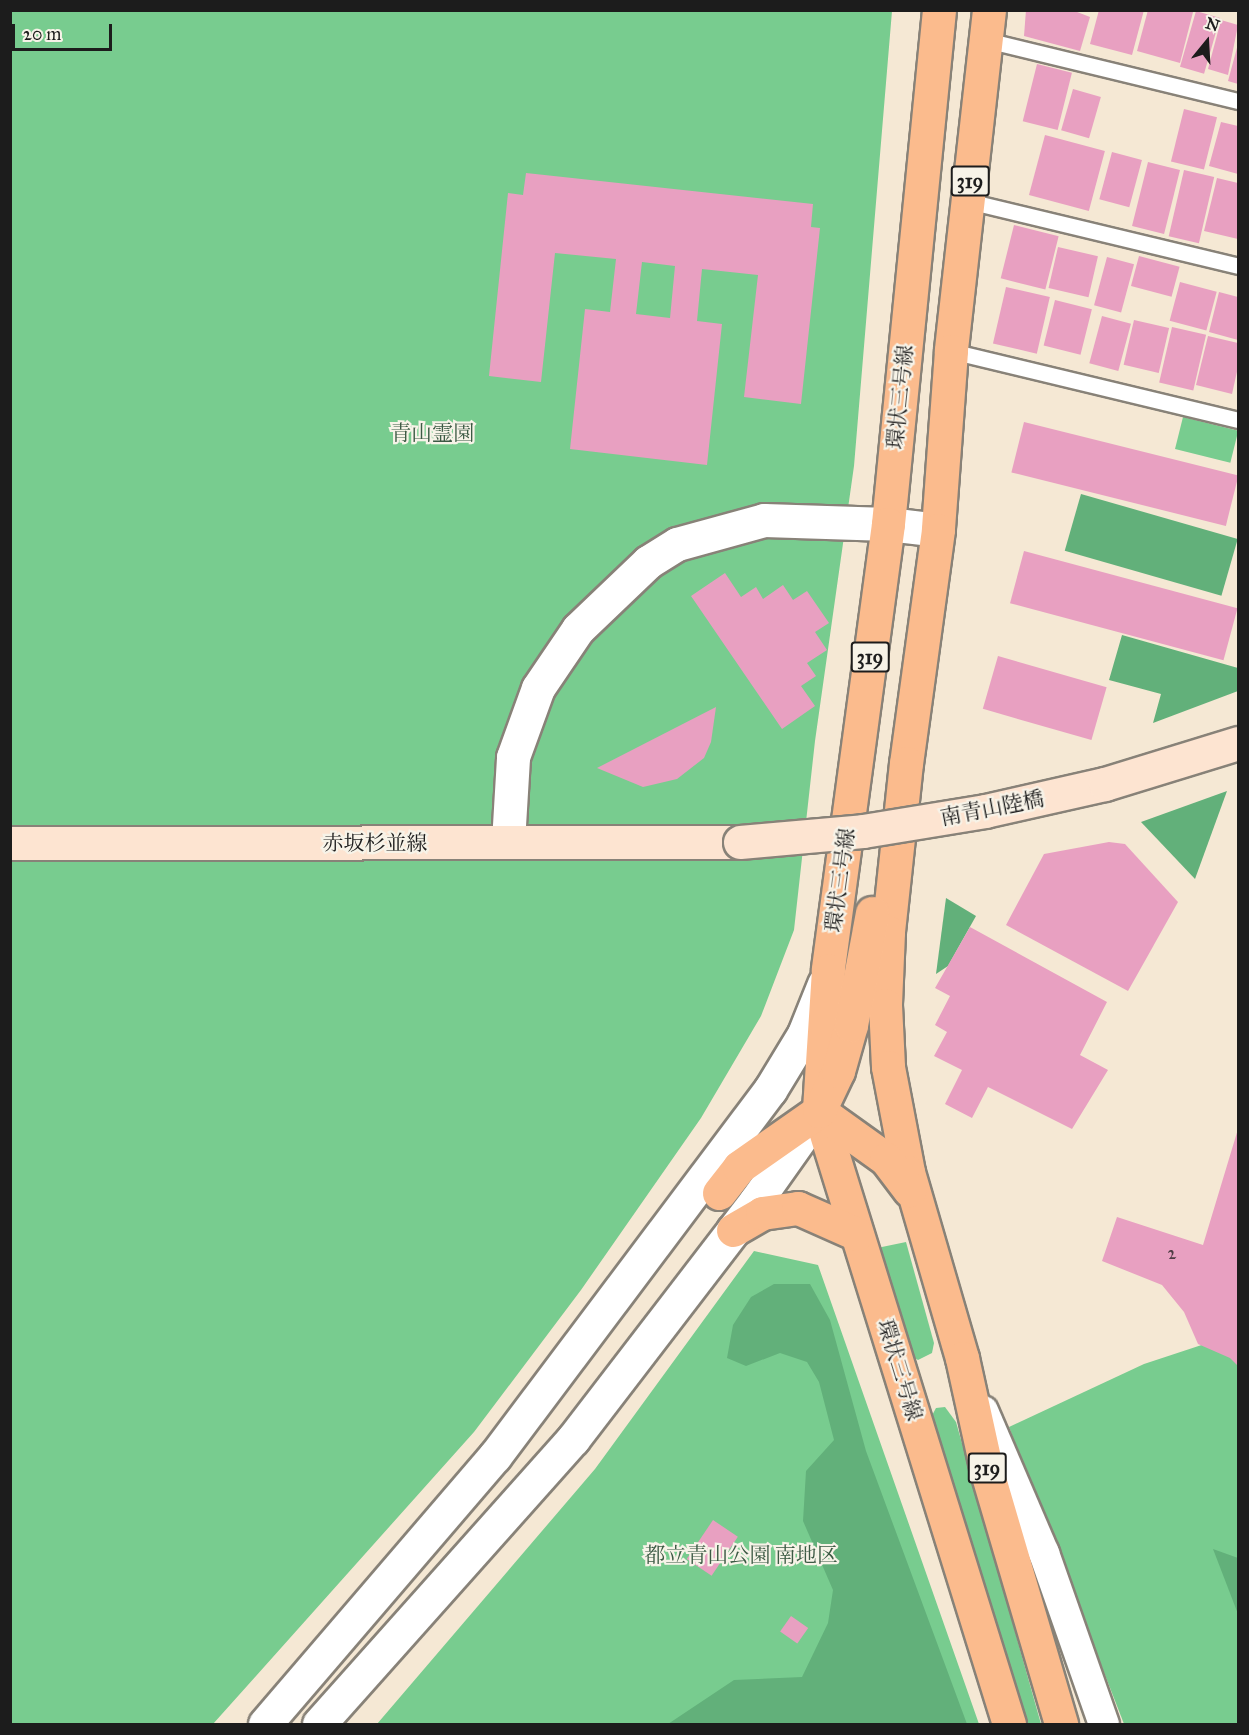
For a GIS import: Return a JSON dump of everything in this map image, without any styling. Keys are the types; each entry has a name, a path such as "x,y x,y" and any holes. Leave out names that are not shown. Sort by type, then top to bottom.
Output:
{"main road":[{"name":"環状三号線","path":"939,10 888,524 828,970 819,1111 1009,1725"},
{"name":"319","path":"988,25 951,351 938,530 906,763 888,932 885,1005 888,1067 919,1211 966,1372 987,1472 1061,1725"},
{"name":"南青山陸橋","path":"740,842 863,831 985,811 1105,784 1239,743"},
{"path":"719,1193 739,1167 819,1111 838,1071 851,1025 898,774 906,763"},
{"name":"赤坂杉並線","path":"10,843 740,842"},
{"path":"819,1111 886,1159 900,1175 919,1211"},
{"path":"733,1230 762,1213 798,1208 857,1234"}],"street":[{"path":"508,842 513,757 538,688 578,629 648,562 677,544 764,520 888,524 938,530"},
{"path":"546,1397 788,1063 818,1005 828,970"},
{"path":"319,1725 573,1439 733,1230 819,1111"},
{"path":"265,1725 546,1397 628,1314 719,1193"},
{"path":"966,1372 1044,1552 1104,1725"}],"lane":[{"path":"988,25 1239,101"},
{"path":"968,201 1239,266"},
{"path":"951,351 1239,420"}],"green space":[{"name":"青山霊園","path":"11,11 892,11 854,466 815,741 794,930 761,1016 701,1118 581,1290 474,1432 213,1724 11,1724"},
{"path":"1183,417 1238,431 1230,463 1175,449"},
{"path":"1081,494 1238,539 1221,596 1065,551"},
{"path":"1122,635 1238,668 1238,691 1153,723 1161,694 1109,680"},
{"path":"1227,791 1195,879 1141,822"},
{"path":"946,898 976,916 948,966 936,974"},
{"path":"906,1242 934,1343 932,1353 918,1360 910,1355 877,1248"},
{"name":"都立青山公園 南地区","path":"754,1251 818,1265 979,1724 377,1724 595,1469"},
{"path":"774,1284 810,1284 830,1320 866,1451 967,1724 668,1724 734,1680 802,1677 828,1623 833,1590 803,1521 806,1471 834,1440 819,1382 807,1362 780,1353 746,1366 727,1358 733,1325 751,1297"},
{"path":"1238,1333 1238,1724 1124,1724 1009,1427 1144,1364"},
{"path":"945,1407 956,1422 1041,1724 1027,1724 929,1421 936,1408"},
{"path":"1213,1549 1238,1558 1238,1614"}],"building":[{"path":"1026,10 1072,10 1090,17 1080,51 1024,36"},
{"path":"1099,10 1144,10 1132,55 1090,44"},
{"path":"1148,10 1193,12 1180,63 1137,51"},
{"path":"1196,11 1220,18 1204,74 1180,67"},
{"path":"1221,20 1238,25 1228,75 1208,69"},
{"path":"1238,44 1238,84 1228,81"},
{"path":"1037,64 1072,73 1058,130 1023,121"},
{"path":"1073,89 1101,97 1089,138 1061,130"},
{"path":"1184,109 1217,117 1204,170 1171,161"},
{"path":"1221,122 1238,126 1238,174 1209,166"},
{"path":"1045,135 1105,151 1089,211 1029,195"},
{"path":"1112,152 1142,160 1129,207 1099,199"},
{"path":"1148,162 1180,170 1164,234 1132,226"},
{"path":"1184,170 1214,177 1199,243 1169,236"},
{"path":"526,173 813,204 811,227 820,228 801,404 744,397 758,275 702,269 697,321 722,324 707,465 570,449 585,309 610,312 616,259 555,253 541,382 489,376 508,193 523,195","holes":["642,262 675,266 670,318 636,314"]},
{"path":"1217,178 1238,183 1238,239 1204,231"},
{"path":"1014,225 1059,236 1045,289 1001,278"},
{"path":"1058,247 1098,256 1089,297 1049,288"},
{"path":"1139,256 1180,267 1172,297 1131,286"},
{"path":"1107,257 1134,264 1121,313 1094,305"},
{"path":"1180,282 1217,292 1206,330 1170,321"},
{"path":"1006,287 1050,297 1037,354 993,344"},
{"path":"1219,292 1238,297 1238,340 1209,332"},
{"path":"1055,300 1092,309 1081,355 1044,346"},
{"path":"1102,316 1131,324 1118,371 1089,363"},
{"path":"1134,320 1169,328 1159,373 1124,365"},
{"path":"1172,327 1206,335 1193,390 1159,383"},
{"path":"1208,336 1238,343 1238,367 1232,394 1196,385"},
{"path":"1024,422 1238,475 1226,526 1011,472"},
{"path":"1024,551 1237,608 1223,660 1010,603"},
{"path":"725,573 741,597 756,587 763,599 783,585 793,600 807,591 829,623 815,632 827,650 807,663 816,676 801,686 815,706 782,729 691,596"},
{"path":"998,656 1107,687 1091,740 983,709"},
{"path":"716,707 711,742 704,758 677,779 643,787 597,768"},
{"path":"1109,842 1125,844 1178,902 1128,991 1006,925 1044,854"},
{"path":"970,927 1107,1002 1080,1055 1108,1070 1072,1129 988,1087 972,1118 945,1104 962,1070 934,1056 947,1032 935,1025 950,996 935,988"},
{"path":"1238,1129 1238,1366 1230,1358 1198,1344 1184,1312 1162,1285 1102,1261 1117,1217 1203,1245"},
{"path":"713,1520 738,1537 712,1576 687,1559"},
{"path":"791,1616 808,1628 797,1644 780,1632"}]}
